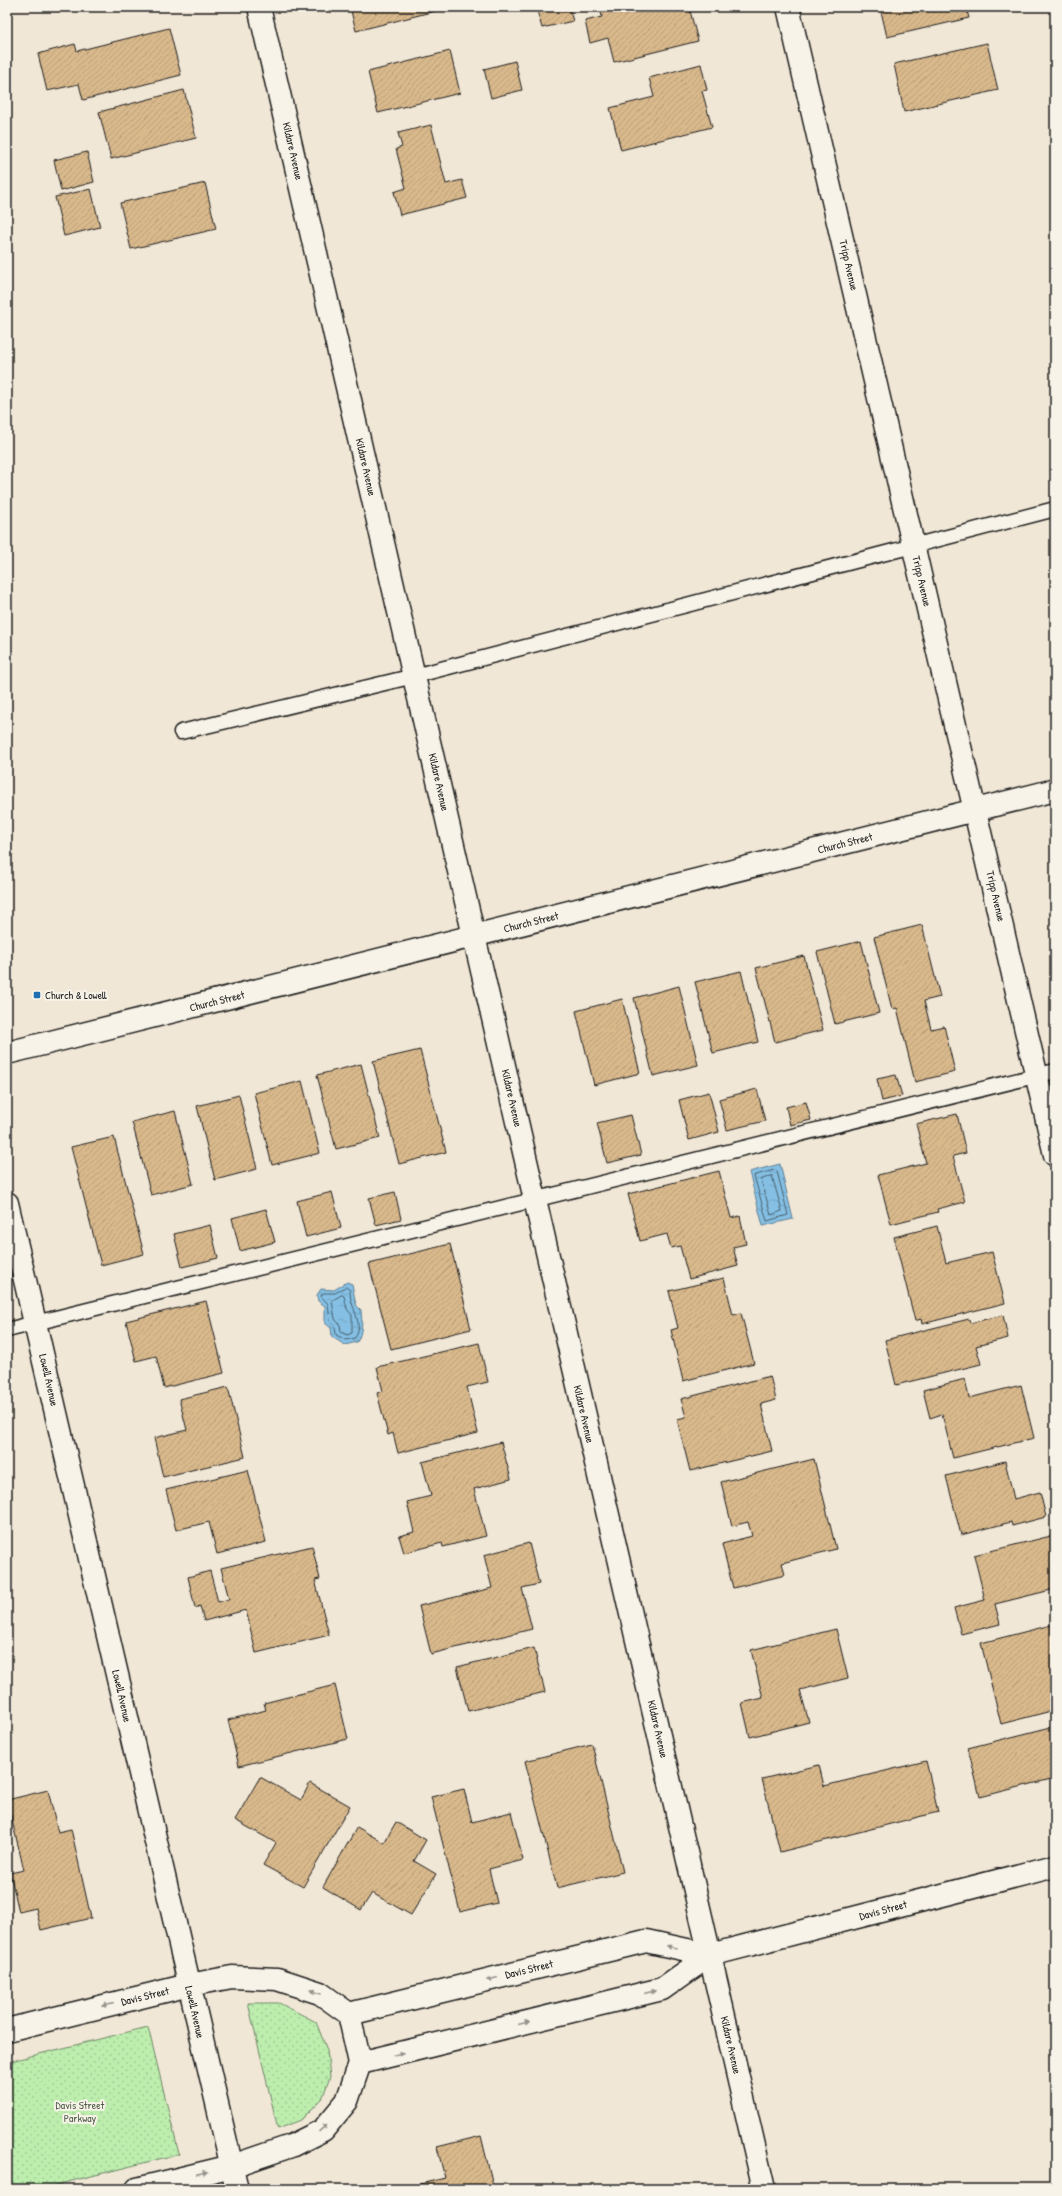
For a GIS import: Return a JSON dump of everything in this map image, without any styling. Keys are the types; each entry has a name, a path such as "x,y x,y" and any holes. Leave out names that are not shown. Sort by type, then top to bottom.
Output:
{"street":[{"name":"Kildare Avenue","path":"259,7 764,2189"},
{"name":"Tripp Avenue","path":"788,7 976,811 1046,1074 1055,1155"},
{"name":"Church Street","path":"7,1053 1055,790"},
{"name":"Lowell Avenue","path":"7,1203 237,2189"},
{"name":"Davis Street","path":"360,2063 662,1989 710,1955 1055,1866"},
{"name":"Davis Street","path":"7,2030 189,1985 232,1977 277,1980 320,1993 348,2014 646,1940 710,1955"},
{"path":"137,2189 232,2166 291,2146 322,2130 346,2101 360,2063 348,2014"}],"lane":[{"path":"181,732 414,676 1055,509"},
{"path":"7,1330 1046,1074"}],"green space":[{"path":"248,2003 279,2003 316,2022 327,2050 330,2077 322,2099 301,2120 278,2129"},
{"name":"Davis Street Parkway","path":"148,2027 179,2154 40,2189 7,2189 7,2062"}],"water":[{"path":"780,1164 793,1219 763,1226 749,1172"},
{"path":"347,1282 352,1284 356,1305 361,1310 362,1322 357,1342 345,1345 332,1337 331,1328 325,1323 325,1306 318,1301 317,1295 321,1289 334,1290"}],"building":[{"path":"350,7 451,7 356,31"},
{"path":"536,7 573,7 569,8 573,21 542,28"},
{"path":"600,7 689,7 698,41 614,62 608,38 590,43 585,21 602,17"},
{"path":"880,7 966,7 969,18 887,37"},
{"path":"169,28 181,75 83,100 79,84 47,91 38,54 75,44 77,51"},
{"path":"987,43 998,90 904,112 894,64"},
{"path":"450,51 460,93 378,113 368,72"},
{"path":"515,61 522,90 491,98 484,69"},
{"path":"701,64 707,90 702,91 712,127 621,150 610,108 654,97 649,78"},
{"path":"184,90 196,138 111,159 99,112"},
{"path":"431,125 446,184 462,180 467,198 400,215 394,192 406,188 396,149 402,147 398,133"},
{"path":"87,152 94,182 61,191 54,160"},
{"path":"205,183 216,229 131,249 120,203"},
{"path":"91,189 100,227 64,236 55,197"},
{"path":"922,925 940,997 924,1001 931,1029 944,1026 955,1072 915,1082 897,1008 892,1009 874,937"},
{"path":"861,941 879,1013 835,1024 817,952"},
{"path":"804,956 823,1030 775,1042 756,968"},
{"path":"741,971 758,1042 713,1053 695,982"},
{"path":"679,986 698,1065 653,1076 634,998"},
{"path":"622,999 640,1073 594,1085 576,1011"},
{"path":"420,1050 446,1152 399,1164 373,1061"},
{"path":"361,1064 380,1138 336,1149 317,1075"},
{"path":"896,1075 902,1096 882,1101 877,1079"},
{"path":"302,1081 320,1153 272,1165 254,1093"},
{"path":"757,1089 765,1121 727,1130 719,1099"},
{"path":"709,1092 719,1132 689,1140 679,1100"},
{"path":"239,1095 257,1169 215,1180 197,1106"},
{"path":"806,1102 811,1120 790,1125 786,1107"},
{"path":"175,1111 193,1184 151,1195 132,1122"},
{"path":"957,1114 966,1153 953,1156 965,1202 937,1209 938,1212 891,1224 878,1175 926,1163 916,1124"},
{"path":"631,1115 641,1155 607,1163 597,1123"},
{"path":"114,1137 144,1254 101,1265 71,1147"},
{"path":"719,1171 731,1218 740,1216 746,1244 733,1247 738,1266 689,1279 680,1246 671,1248 667,1234 640,1241 628,1194"},
{"path":"332,1192 341,1228 306,1237 297,1201"},
{"path":"395,1192 401,1219 376,1225 369,1198"},
{"path":"266,1209 275,1242 240,1251 232,1218"},
{"path":"210,1225 218,1258 182,1267 174,1234"},
{"path":"937,1226 946,1263 992,1252 1005,1303 922,1324 921,1319 915,1321 894,1237"},
{"path":"450,1244 471,1329 391,1349 369,1264"},
{"path":"724,1278 733,1315 741,1313 754,1363 683,1381 671,1330 678,1328 669,1291"},
{"path":"206,1301 224,1373 164,1388 156,1356 136,1361 126,1321"},
{"path":"1003,1315 1008,1338 976,1346 981,1364 896,1385 885,1340 969,1319 970,1323"},
{"path":"479,1343 488,1382 467,1387 478,1433 398,1453 393,1433 388,1435 377,1393 383,1391 377,1367"},
{"path":"770,1376 776,1400 761,1404 772,1451 690,1471 677,1419 686,1417 681,1399"},
{"path":"965,1379 969,1398 1021,1385 1034,1438 953,1458 942,1414 930,1418 923,1390"},
{"path":"228,1387 245,1457 163,1477 154,1438 187,1430 179,1399"},
{"path":"501,1442 511,1479 474,1489 486,1536 443,1547 442,1543 404,1553 399,1536 414,1532 407,1502 431,1496 422,1462"},
{"path":"814,1459 836,1549 782,1563 785,1575 733,1588 722,1544 752,1536 748,1522 732,1526 721,1482"},
{"path":"1005,1461 1014,1499 1040,1492 1046,1517 1012,1526 1011,1522 961,1535 946,1476"},
{"path":"248,1470 266,1542 217,1554 209,1522 176,1530 166,1490"},
{"path":"1055,1535 1055,1589 995,1604 1000,1624 961,1634 954,1608 985,1600 974,1555"},
{"path":"529,1543 539,1584 522,1588 532,1629 431,1654 419,1606 492,1588 484,1555"},
{"path":"312,1546 320,1579 315,1580 329,1635 256,1653 246,1610 204,1621 200,1606 195,1608 188,1577 210,1571 218,1602 229,1599 221,1568"},
{"path":"1055,1624 1055,1710 1001,1724 981,1643"},
{"path":"836,1629 848,1678 800,1690 809,1722 750,1737 742,1703 763,1698 751,1650"},
{"path":"534,1648 545,1692 468,1711 457,1667"},
{"path":"335,1685 348,1739 239,1766 228,1720 266,1710 264,1703"},
{"path":"1055,1726 1055,1778 980,1797 968,1748"},
{"path":"592,1744 623,1872 557,1888 525,1761"},
{"path":"926,1761 938,1812 780,1852 762,1779 819,1765 824,1786"},
{"path":"260,1777 301,1800 310,1783 350,1806 303,1887 263,1865 276,1843 235,1820"},
{"path":"464,1789 472,1822 511,1812 523,1860 489,1869 497,1903 460,1912 431,1797"},
{"path":"48,1790 58,1832 71,1829 91,1918 41,1930 36,1908 19,1912 10,1873 24,1870 7,1800"},
{"path":"396,1822 426,1840 414,1861 436,1874 411,1915 372,1893 361,1910 323,1887 357,1827 384,1843"},
{"path":"481,2136 494,2189 399,2189 445,2178 437,2147"}],"place":[{"name":"Church & Lowell","path":"37,995"}]}
